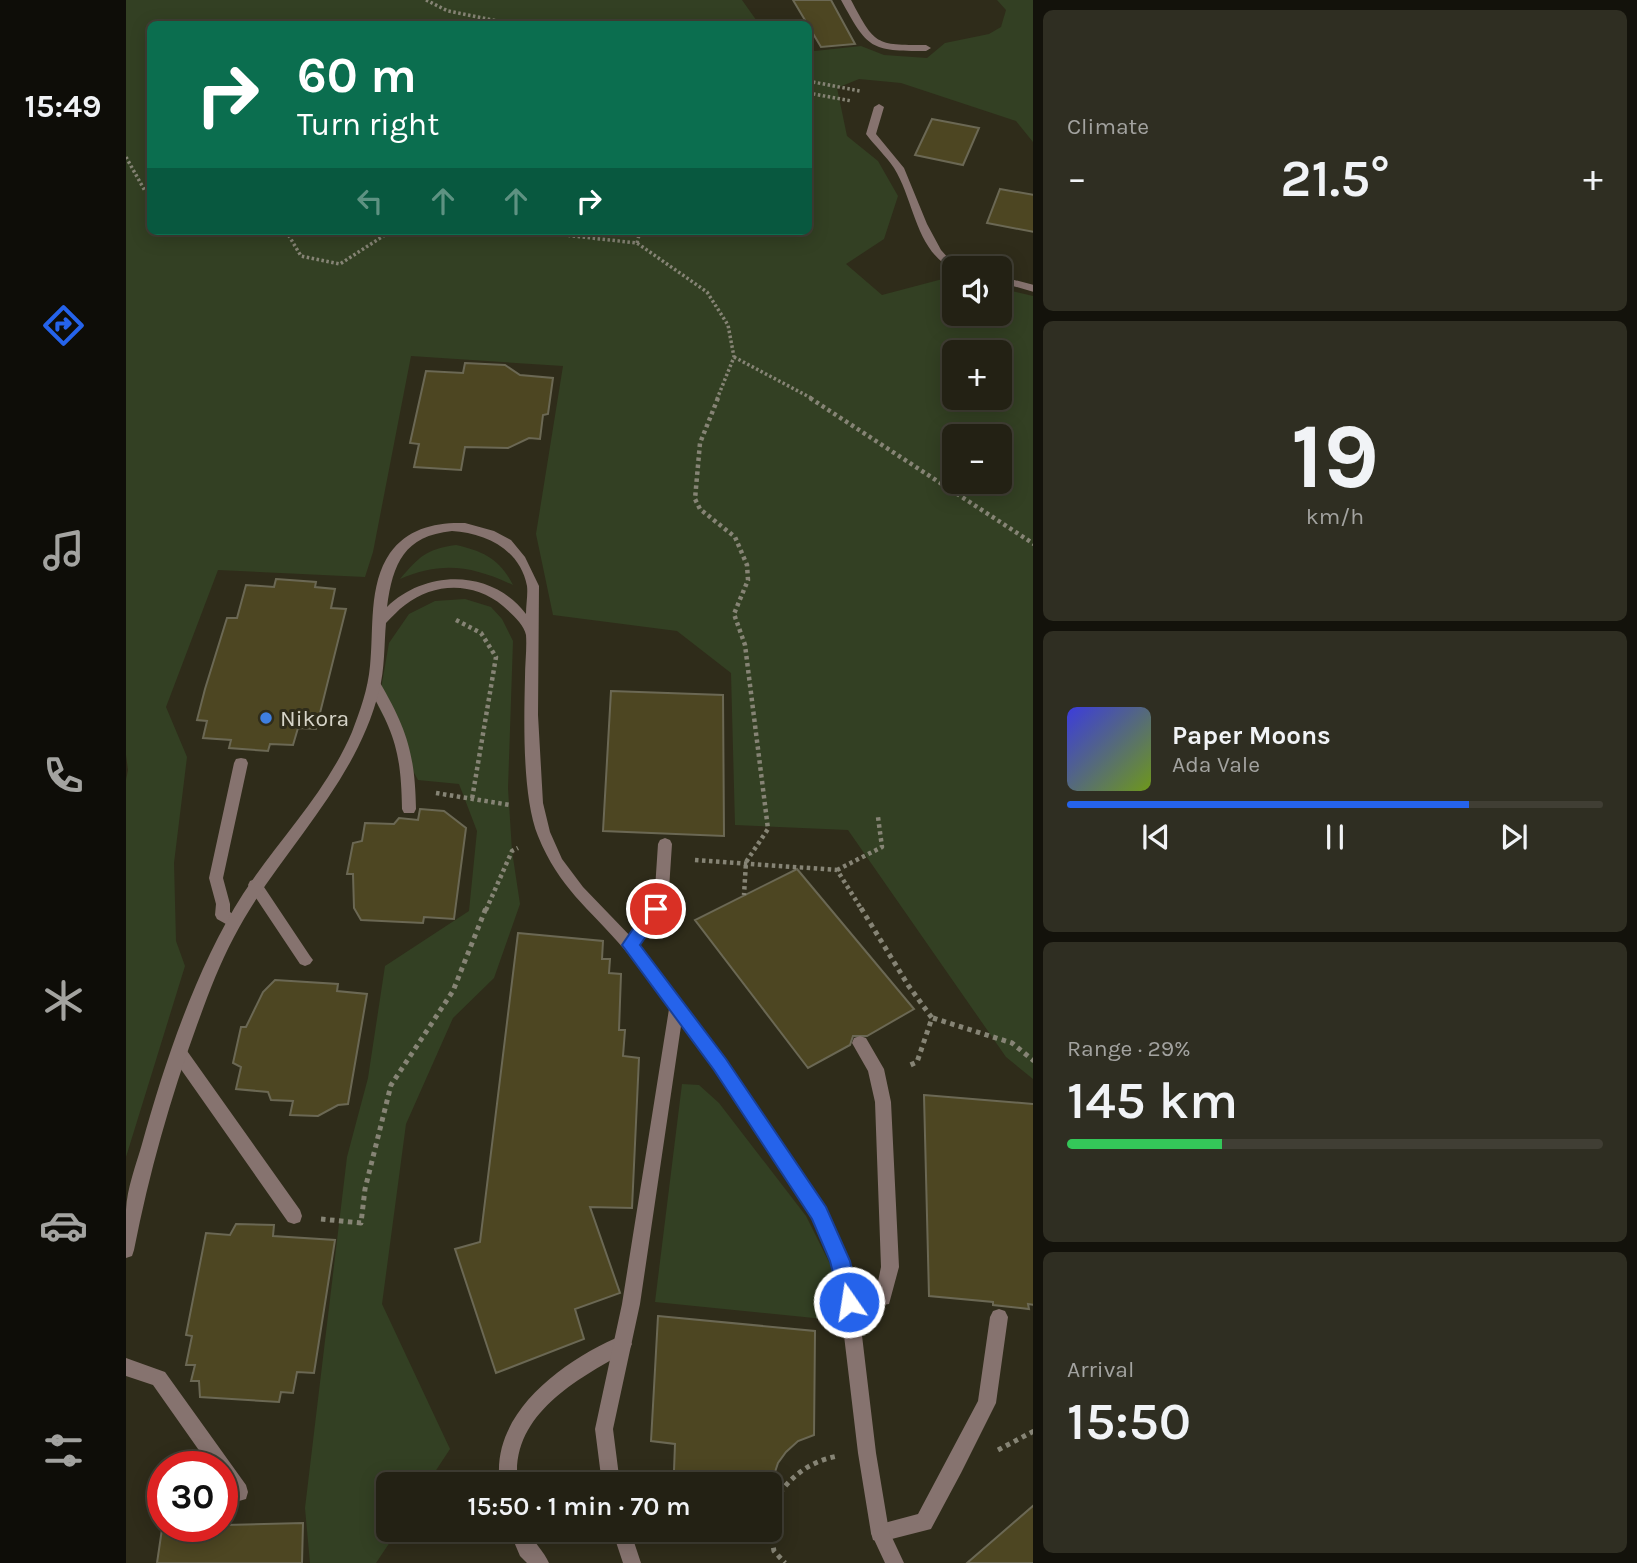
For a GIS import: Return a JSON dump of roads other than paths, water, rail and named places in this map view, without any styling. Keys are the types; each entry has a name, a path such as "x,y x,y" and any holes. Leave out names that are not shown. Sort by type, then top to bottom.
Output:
{"street":[{"path":"846,0 870,43 883,48 926,48"},
{"path":"879,107 871,134 900,169 918,216 942,258"},
{"path":"1012,283 1033,289"},
{"path":"126,1250 147,1154 165,1090 202,990 233,922 255,885 314,811 353,745 374,685 382,619 382,592 390,565 405,543 440,528 482,531 500,538 525,566 533,586 531,715 536,803 543,832 556,863 578,891 630,945 720,1065 819,1213 840,1261 849,1302 867,1453 880,1532 895,1563"},
{"path":"382,619 410,593 432,585 453,583 479,586 502,596 521,613 533,633"},
{"path":"374,685 398,725 405,746 409,809"},
{"path":"233,922 222,915 223,904 216,878 241,763"},
{"path":"630,945 656,909 662,889 665,844"},
{"path":"255,885 305,960"},
{"path":"609,1472 604,1429 623,1344 677,1010"},
{"path":"849,1302 883,1298 890,1267 883,1102 876,1069 860,1043"},
{"path":"179,1053 294,1216"},
{"path":"880,1532 924,1522 955,1467 987,1403 999,1317"},
{"path":"507,1472 506,1467 520,1426 543,1393 623,1344"},
{"path":"126,1367 159,1378 211,1451"},
{"path":"524,1542 540,1563"},
{"path":"625,1542 632,1563"}],"place":[{"name":"Nikora","path":"266,718"}]}
